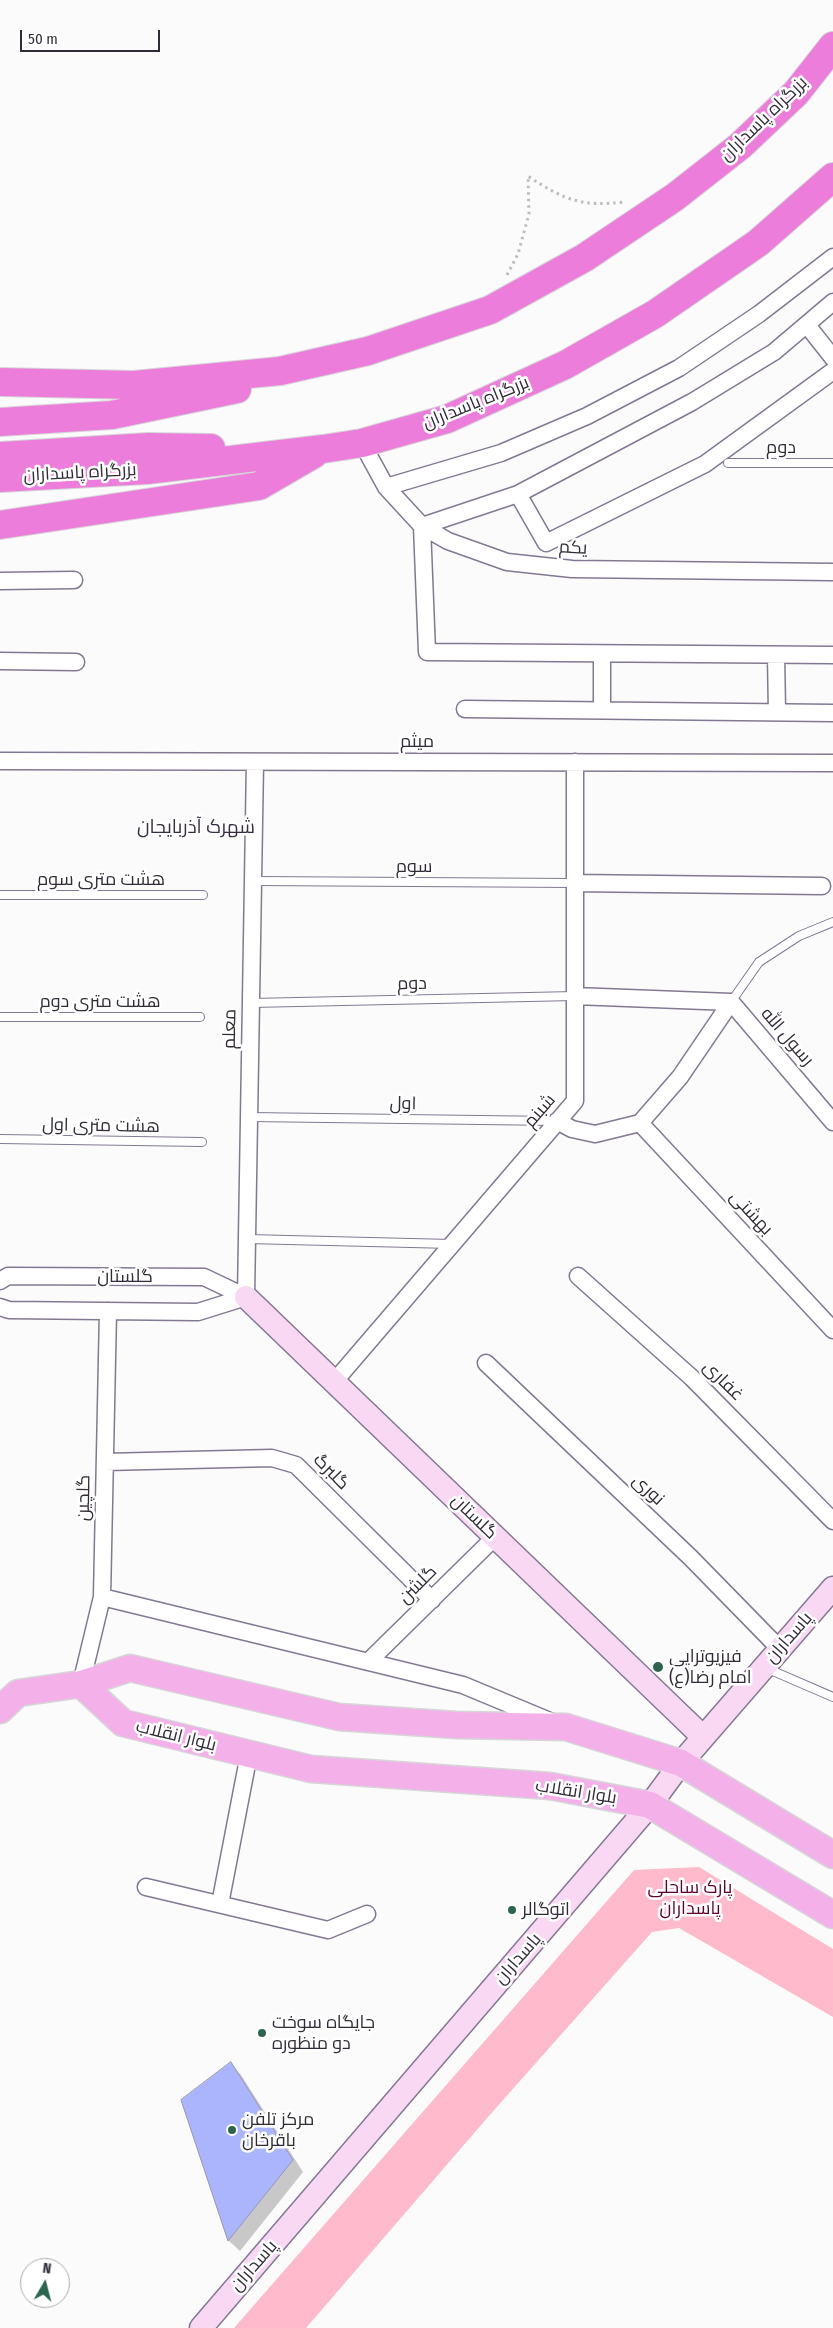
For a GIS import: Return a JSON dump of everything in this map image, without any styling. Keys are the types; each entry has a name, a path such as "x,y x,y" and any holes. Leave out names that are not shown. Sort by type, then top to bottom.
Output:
{"highway":[{"name":"بزرگراه پاسداران","path":"312,364 368,351 490,310 584,258 675,198 740,146 796,93 833,46"},
{"name":"بزرگراه پاسداران","path":"0,478 147,470 323,449 362,443 447,419 581,356 655,314 758,244 833,177"},
{"path":"0,382 134,384 280,371 312,364"},
{"path":"0,422 112,415 225,393 312,364"},
{"path":"0,456 148,447 323,449"},
{"path":"0,525 259,486 323,449"}],"main road":[{"name":"گلستان","path":"246,1297 703,1737"},
{"name":"پاسداران","path":"201,2328 650,1805 703,1737 832,1591"},
{"path":"0,1710 18,1693 81,1684 130,1668 339,1717 456,1725 566,1728 681,1763 833,1855"},
{"name":"بلوار انقلاب","path":"81,1684 123,1723 311,1769 550,1786 650,1805 833,1915"}],"street":[{"path":"386,487 501,453 587,416 679,368 759,314 833,257"},
{"path":"833,302 774,352 692,402 518,494 422,526 427,652 833,655"},
{"path":"807,324 833,358"},
{"path":"518,494 546,543 705,464 833,371"},
{"name":"یکم","path":"362,443 386,487 422,526 448,541 507,562 572,569 833,572"},
{"path":"0,581 74,580"},
{"path":"602,654 602,710"},
{"path":"776,655 777,712"},
{"path":"0,661 76,662"},
{"path":"465,709 833,713"},
{"name":"میثم","path":"0,761 833,763"},
{"name":"معلم","path":"246,1297 255,762"},
{"name":"شبنم","path":"334,1382 575,1101 575,762"},
{"path":"574,883 822,886"},
{"path":"575,996 731,1002"},
{"path":"557,1121 572,1129 595,1134 640,1123 680,1077 731,1002"},
{"name":"رسول الله","path":"731,1002 833,1122"},
{"name":"بهشتی","path":"640,1123 833,1330"},
{"name":"گلستان","path":"0,1281 8,1276 204,1277 246,1297"},
{"name":"غفاری","path":"578,1276 692,1378 833,1521"},
{"name":"گلستان","path":"0,1307 9,1310 198,1312 246,1297"},
{"name":"گلچین","path":"81,1684 102,1597 108,1311"},
{"name":"نوری","path":"486,1363 691,1558 780,1649"},
{"name":"گلبرگ","path":"105,1462 272,1458 296,1465 432,1600"},
{"name":"گلشن","path":"368,1662 495,1537"},
{"path":"102,1597 463,1684 566,1728"},
{"path":"220,1904 250,1754"},
{"path":"146,1887 328,1930 367,1914"}],"lane":[{"name":"دوم","path":"728,463 833,464"},
{"name":"سوم","path":"253,882 574,883"},
{"name":"هشت متری سوم","path":"0,895 202,895"},
{"path":"731,1002 759,962 800,936 833,922"},
{"name":"دوم","path":"251,1003 575,996"},
{"name":"هشت متری دوم","path":"0,1017 200,1017"},
{"name":"اول","path":"249,1117 557,1121"},
{"name":"هشت متری اول","path":"0,1139 202,1142"},
{"path":"247,1239 452,1244"},
{"path":"764,1667 833,1697"}],"path":[{"path":"506,278 518,254 530,214 528,176 556,195 580,203 629,202"}],"green space":[{"name":"پارک ساحلی پاسداران","path":"699,1867 833,1949 833,2017 679,1928 652,1932 488,2117 306,2328 234,2328 634,1870"}],"building":[{"name":"مرکز تلفن باقرخان","path":"231,2062 293,2160 228,2241 181,2100"}],"place":[{"name":"فیزیوتراپی امام رضا(ع)","path":"658,1667"},
{"name":"اتوگالر","path":"512,1910"},
{"name":"جایگاه سوخت دو منظوره","path":"262,2033"},
{"name":"مرکز تلفن باقرخان","path":"232,2130"}],"district":[{"name":"شهرک آذربایجان","path":"196,828"}]}
